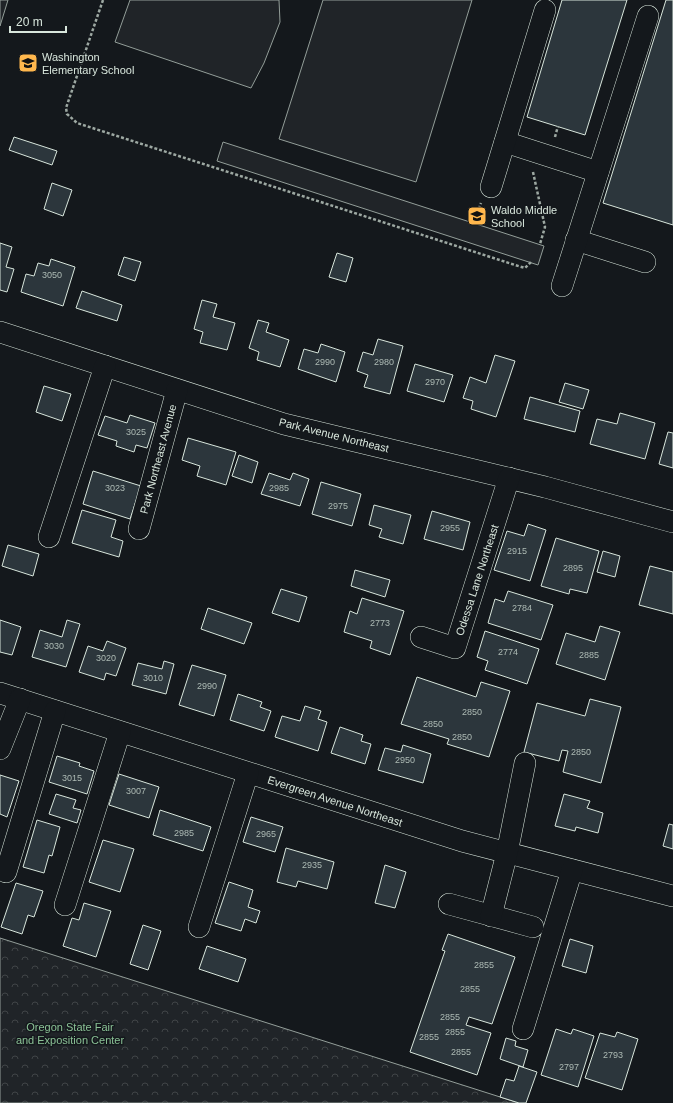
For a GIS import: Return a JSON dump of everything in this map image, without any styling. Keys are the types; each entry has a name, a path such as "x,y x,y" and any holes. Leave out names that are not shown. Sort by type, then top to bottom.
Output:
{"street":[{"path":"491,187 545,10"},
{"path":"562,286 648,16"},
{"path":"505,142 598,172"},
{"path":"576,240 645,262"},
{"name":"Park Avenue Northeast","path":"0,332 284,424 510,478 673,522"},
{"path":"49,537 105,366"},
{"name":"Park Northeast Avenue","path":"139,529 177,390"},
{"name":"Odessa Lane Northeast","path":"421,637 455,648 510,478"},
{"name":"Evergreen Avenue Northeast","path":"0,693 395,821 507,853 673,896"},
{"path":"0,748 20,699"},
{"path":"6,872 55,711"},
{"path":"65,905 120,732"},
{"path":"491,916 507,853 525,763"},
{"path":"199,927 248,773"},
{"path":"523,1029 572,870"},
{"path":"449,904 533,927"}],"path":[{"path":"103,0 66,108 67,114 77,123 515,265 525,268 531,262"},
{"path":"535,151 533,172 545,227 540,244"}],"green space":[{"path":"0,0 8,0 0,26"},
{"path":"130,0 279,0 280,22 264,63 251,88 115,42"},
{"path":"323,0 472,0 416,182 279,139"},
{"path":"223,142 544,246 538,265 217,161"},
{"name":"Oregon State Fair and Exposition Center","path":"0,938 519,1103 0,1103"}],"building":[{"path":"562,0 627,0 585,135 527,117"},
{"path":"666,0 673,0 673,225 603,203"},
{"path":"14,137 57,151 52,165 9,150"},
{"path":"52,183 72,190 63,216 44,209"},
{"path":"0,243 12,247 6,267 14,269 7,292 0,290"},
{"path":"337,253 353,258 346,282 329,277"},
{"path":"124,257 141,262 135,281 118,275"},
{"path":"51,259 75,267 63,306 21,292 26,274 34,276 38,263 49,266"},
{"path":"82,291 122,305 117,321 76,308"},
{"path":"202,300 217,304 213,317 235,323 227,350 200,343 203,332 194,329"},
{"path":"258,320 269,323 266,332 289,340 280,367 257,360 259,352 249,348"},
{"path":"378,339 403,346 390,394 364,387 368,375 357,371 363,352 373,355"},
{"path":"321,344 345,352 336,382 298,369 304,349 318,353"},
{"path":"495,355 515,361 496,417 471,409 473,401 463,398 470,377 486,383"},
{"path":"415,364 453,375 444,402 407,391"},
{"path":"565,383 589,390 583,409 559,402"},
{"path":"44,386 71,394 62,421 36,412"},
{"path":"530,397 580,411 575,432 524,419"},
{"path":"620,413 655,423 645,459 590,444 597,419 617,424"},
{"path":"130,415 155,423 147,448 136,445 134,452 116,446 117,441 98,435 105,416 127,423"},
{"path":"668,432 673,433 673,468 659,464"},
{"path":"188,438 236,452 226,485 197,476 200,466 182,460"},
{"path":"239,455 258,462 252,483 232,476"},
{"path":"93,471 141,486 130,519 83,504"},
{"path":"269,473 290,480 293,473 309,479 300,506 261,494"},
{"path":"321,482 361,494 352,526 312,514"},
{"path":"374,505 411,515 403,544 379,537 382,529 369,525"},
{"path":"82,510 116,520 111,537 123,541 119,557 72,543"},
{"path":"432,511 470,522 463,550 424,539"},
{"path":"528,524 546,530 530,581 494,570 507,531 524,536"},
{"path":"556,538 599,551 587,593 570,589 569,594 541,586"},
{"path":"8,545 39,554 33,576 2,566"},
{"path":"603,551 620,556 615,577 597,572"},
{"path":"650,566 673,572 673,614 639,605"},
{"path":"355,570 390,580 385,597 351,586"},
{"path":"281,589 307,597 299,622 272,613"},
{"path":"508,591 553,605 541,640 488,623 495,599 504,602"},
{"path":"362,598 404,611 390,655 370,648 372,641 344,632 350,611 357,614"},
{"path":"208,608 252,623 244,644 201,629"},
{"path":"0,620 21,627 12,655 0,652"},
{"path":"67,620 80,624 66,667 32,657 40,630 62,637"},
{"path":"600,626 620,632 605,680 556,664 566,633 595,642"},
{"path":"485,631 539,649 527,684 485,670 488,661 477,657"},
{"path":"107,641 126,648 116,676 106,673 104,680 79,672 88,646 103,651"},
{"path":"164,661 174,664 166,694 132,685 138,663 162,669"},
{"path":"192,665 226,675 214,716 179,705"},
{"path":"417,677 476,697 481,682 510,691 489,757 447,744 449,739 401,724"},
{"path":"238,694 262,702 260,707 271,711 264,731 230,720"},
{"path":"590,699 621,707 601,783 563,772 568,751 562,750 559,761 524,752 537,703 585,716"},
{"path":"305,706 321,711 318,719 327,722 318,751 275,737 282,716 300,721"},
{"path":"340,727 363,735 361,741 371,744 365,764 331,753"},
{"path":"403,745 431,754 423,783 378,770 385,748 401,752"},
{"path":"57,756 80,763 79,766 94,771 87,794 49,782"},
{"path":"119,774 159,787 149,818 109,805"},
{"path":"0,775 19,781 7,817 0,814"},
{"path":"56,794 76,800 73,808 81,810 77,823 49,814"},
{"path":"564,794 590,801 587,808 603,813 598,833 576,827 575,831 555,826"},
{"path":"160,810 211,827 203,851 153,835"},
{"path":"251,817 283,827 275,852 243,842"},
{"path":"37,820 60,827 52,856 49,855 44,873 23,867"},
{"path":"669,824 673,825 673,849 663,846"},
{"path":"103,840 134,849 120,892 89,882"},
{"path":"286,848 334,862 327,889 298,881 296,887 277,882"},
{"path":"385,865 406,872 395,908 375,903"},
{"path":"229,882 253,890 248,907 260,911 256,923 245,919 241,931 215,923"},
{"path":"16,883 43,891 34,917 28,915 22,934 1,927"},
{"path":"84,903 111,911 96,957 63,946 72,918 79,920"},
{"path":"143,925 161,931 148,970 130,964"},
{"path":"448,934 515,957 492,1024 469,1017 466,1025 491,1033 477,1075 410,1052 445,951 442,950"},
{"path":"570,939 593,946 586,973 562,966"},
{"path":"207,946 246,959 238,982 199,969"},
{"path":"556,1029 571,1034 573,1029 594,1036 578,1087 541,1075"},
{"path":"617,1032 638,1039 622,1090 585,1078 600,1033 615,1037"},
{"path":"506,1038 516,1041 515,1046 528,1050 523,1067 500,1059"},
{"path":"519,1066 537,1072 526,1103 519,1103 500,1097 506,1079 514,1081"}],"place":[{"name":"Washington Elementary School","path":"28,63"},
{"name":"Waldo Middle School","path":"477,216"}]}
